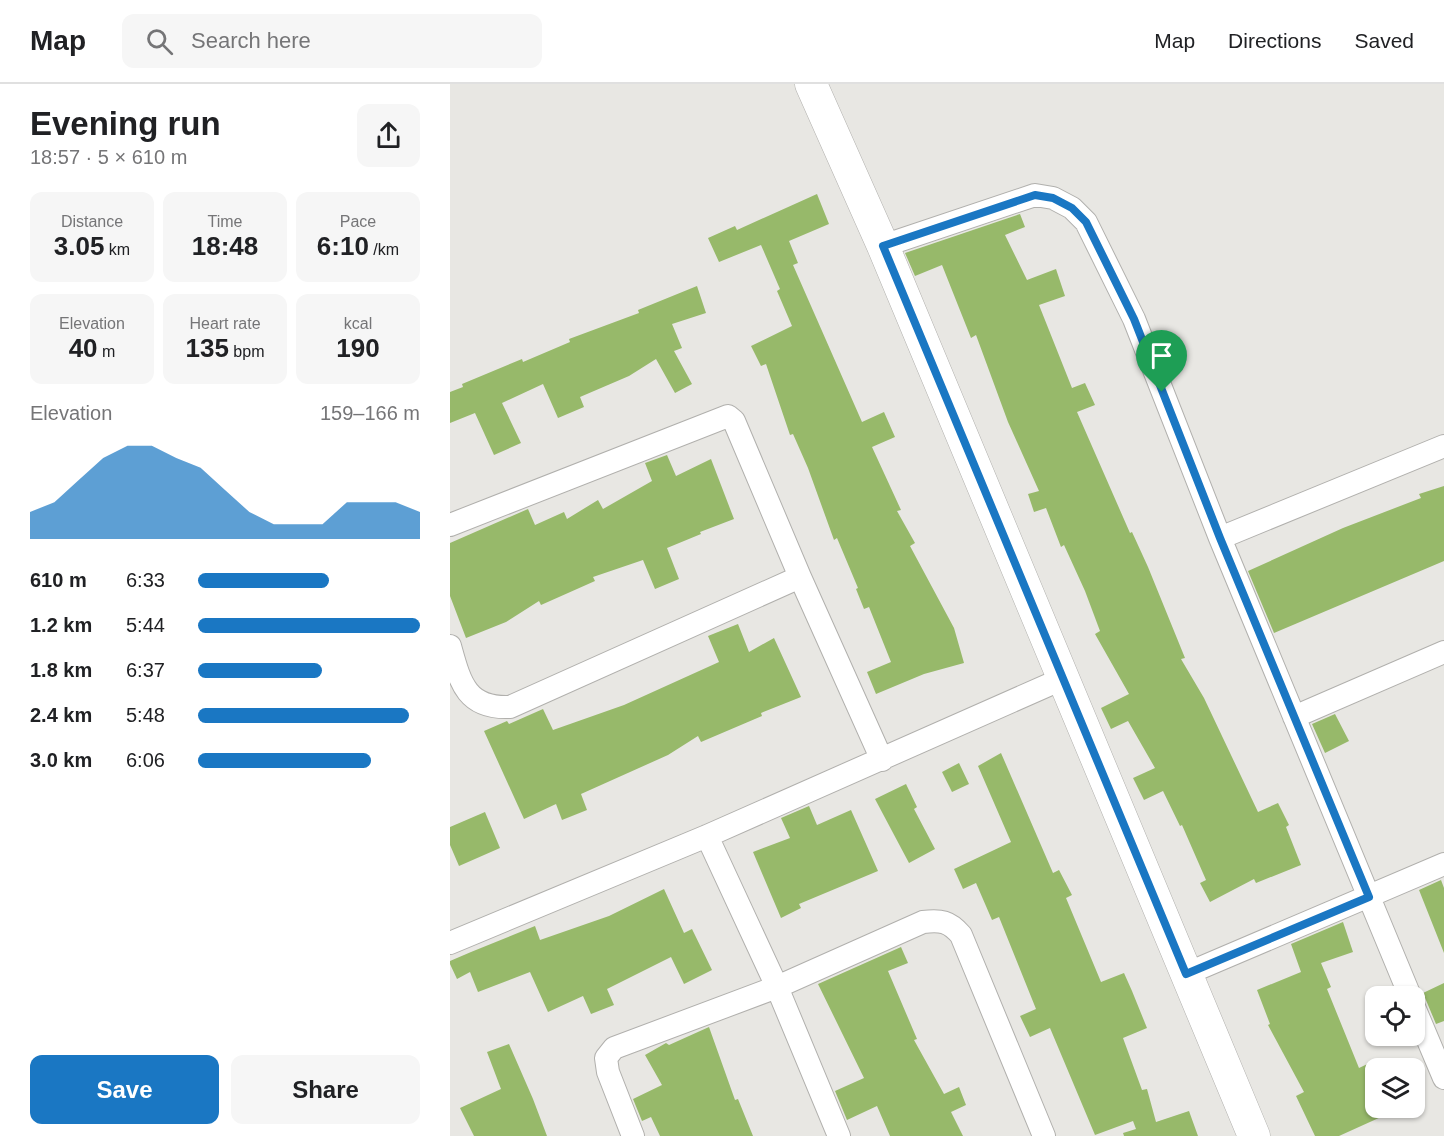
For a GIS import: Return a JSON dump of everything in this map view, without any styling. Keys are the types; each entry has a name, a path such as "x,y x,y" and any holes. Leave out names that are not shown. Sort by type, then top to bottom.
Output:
{"street":[{"path":"811,84 883,246 1254,1136"},
{"path":"883,246 1035,195 1053,198 1072,208 1086,222 1134,319 1220,538 1406,986"},
{"path":"450,525 728,416 734,422 800,578 882,760"},
{"path":"1220,538 1444,446"},
{"path":"450,646 459,680 470,695 494,708 510,707 800,578"},
{"path":"1294,717 1444,652"},
{"path":"450,943 707,836 1062,679"},
{"path":"707,836 777,987 839,1136"},
{"path":"1186,974 1444,864"},
{"path":"633,1136 608,1072 608,1054 614,1048 777,987 923,922 939,920 952,924 960,935 1044,1136"},
{"path":"1425,1033 1444,1078"}],"building":[{"path":"817,194 829,224 789,241 798,263 793,265 862,422 884,412 895,437 872,447 901,510 897,511 915,543 910,546 954,628 964,663 924,674 876,694 867,672 891,662 869,607 864,609 856,589 858,588 837,538 834,540 808,468 793,434 790,435 766,364 761,366 751,346 792,326 777,291 780,289 761,245 719,262 708,238 735,226 737,230"},
{"path":"1020,214 1025,227 1005,235 1027,280 1056,269 1065,296 1039,305 1072,388 1085,383 1095,405 1077,412 1130,533 1132,532 1148,567 1185,658 1181,659 1204,698 1258,812 1278,803 1289,825 1286,827 1301,865 1256,883 1254,879 1210,902 1200,883 1206,880 1182,825 1180,826 1163,791 1144,800 1133,778 1155,768 1128,721 1111,729 1101,708 1129,694 1095,634 1100,631 1085,591 1064,545 1061,547 1046,508 1034,512 1028,494 1039,491 1008,422 976,335 971,338 942,265 915,276 905,253"},
{"path":"697,286 706,313 672,324 682,348 674,351 692,384 675,393 656,359 629,376 580,397 584,407 558,418 543,384 502,403 521,443 494,455 475,413 450,423 450,392 463,387 462,384 522,359 523,362 570,342 569,339 639,313 638,310"},
{"path":"667,455 676,476 711,459 734,519 667,548 679,579 655,589 643,560 593,577 595,581 541,605 539,601 506,622 466,638 450,596 450,543 528,509 535,525 564,512 567,519 598,500 603,509 652,481 645,463"},
{"path":"1444,486 1444,561 1274,633 1248,571 1343,528 1421,498 1419,494"},
{"path":"738,624 749,652 774,638 801,697 761,713 762,716 701,742 698,736 668,755 581,794 587,810 562,820 556,804 524,819 484,731 507,721 509,724 543,709 553,730 624,705 719,662 708,636"},
{"path":"1335,714 1349,741 1325,753 1312,724"},
{"path":"1001,753 1053,873 1059,870 1072,895 1066,898 1101,982 1124,973 1132,991 1147,1028 1123,1038 1142,1090 1147,1089 1156,1122 1189,1111 1198,1136 1124,1136 1123,1133 1136,1129 1133,1121 1095,1135 1050,1028 1030,1037 1020,1016 1036,1009 999,917 992,920 976,883 963,889 954,869 1011,842 978,766"},
{"path":"959,763 969,784 952,792 942,772"},
{"path":"906,784 917,807 914,809 935,849 909,863 875,799"},
{"path":"809,806 817,825 851,810 878,871 799,904 801,908 781,918 753,852 790,838 781,818"},
{"path":"485,812 500,848 459,866 450,845 450,827"},
{"path":"1441,880 1444,888 1444,953 1419,890"},
{"path":"664,889 684,933 692,929 712,970 684,984 671,957 607,989 614,1005 591,1014 583,996 548,1012 530,972 478,992 470,972 457,979 450,964 450,961 535,926 540,940 609,916"},
{"path":"1343,922 1353,952 1321,963 1331,987 1327,989 1359,1068 1365,1065 1365,1118 1379,1118 1339,1136 1315,1136 1296,1096 1304,1092 1268,1025 1270,1024 1257,990 1301,972 1291,944"},
{"path":"901,947 908,963 888,971 917,1039 914,1040 944,1094 959,1087 966,1105 951,1112 963,1136 890,1136 877,1106 847,1120 835,1091 864,1078 818,984"},
{"path":"1444,983 1444,1021 1436,1024 1425,998 1425,992"},
{"path":"709,1027 735,1100 738,1099 753,1136 660,1136 651,1117 642,1121 633,1099 662,1085 645,1055 666,1043 669,1045"},
{"path":"509,1044 547,1136 474,1136 460,1108 501,1089 487,1052"}],"route":[{"path":"1035,195 1053,198 1072,208 1086,222 1134,319 1162,392 1369,897 1186,974 883,246 1035,195"}]}
